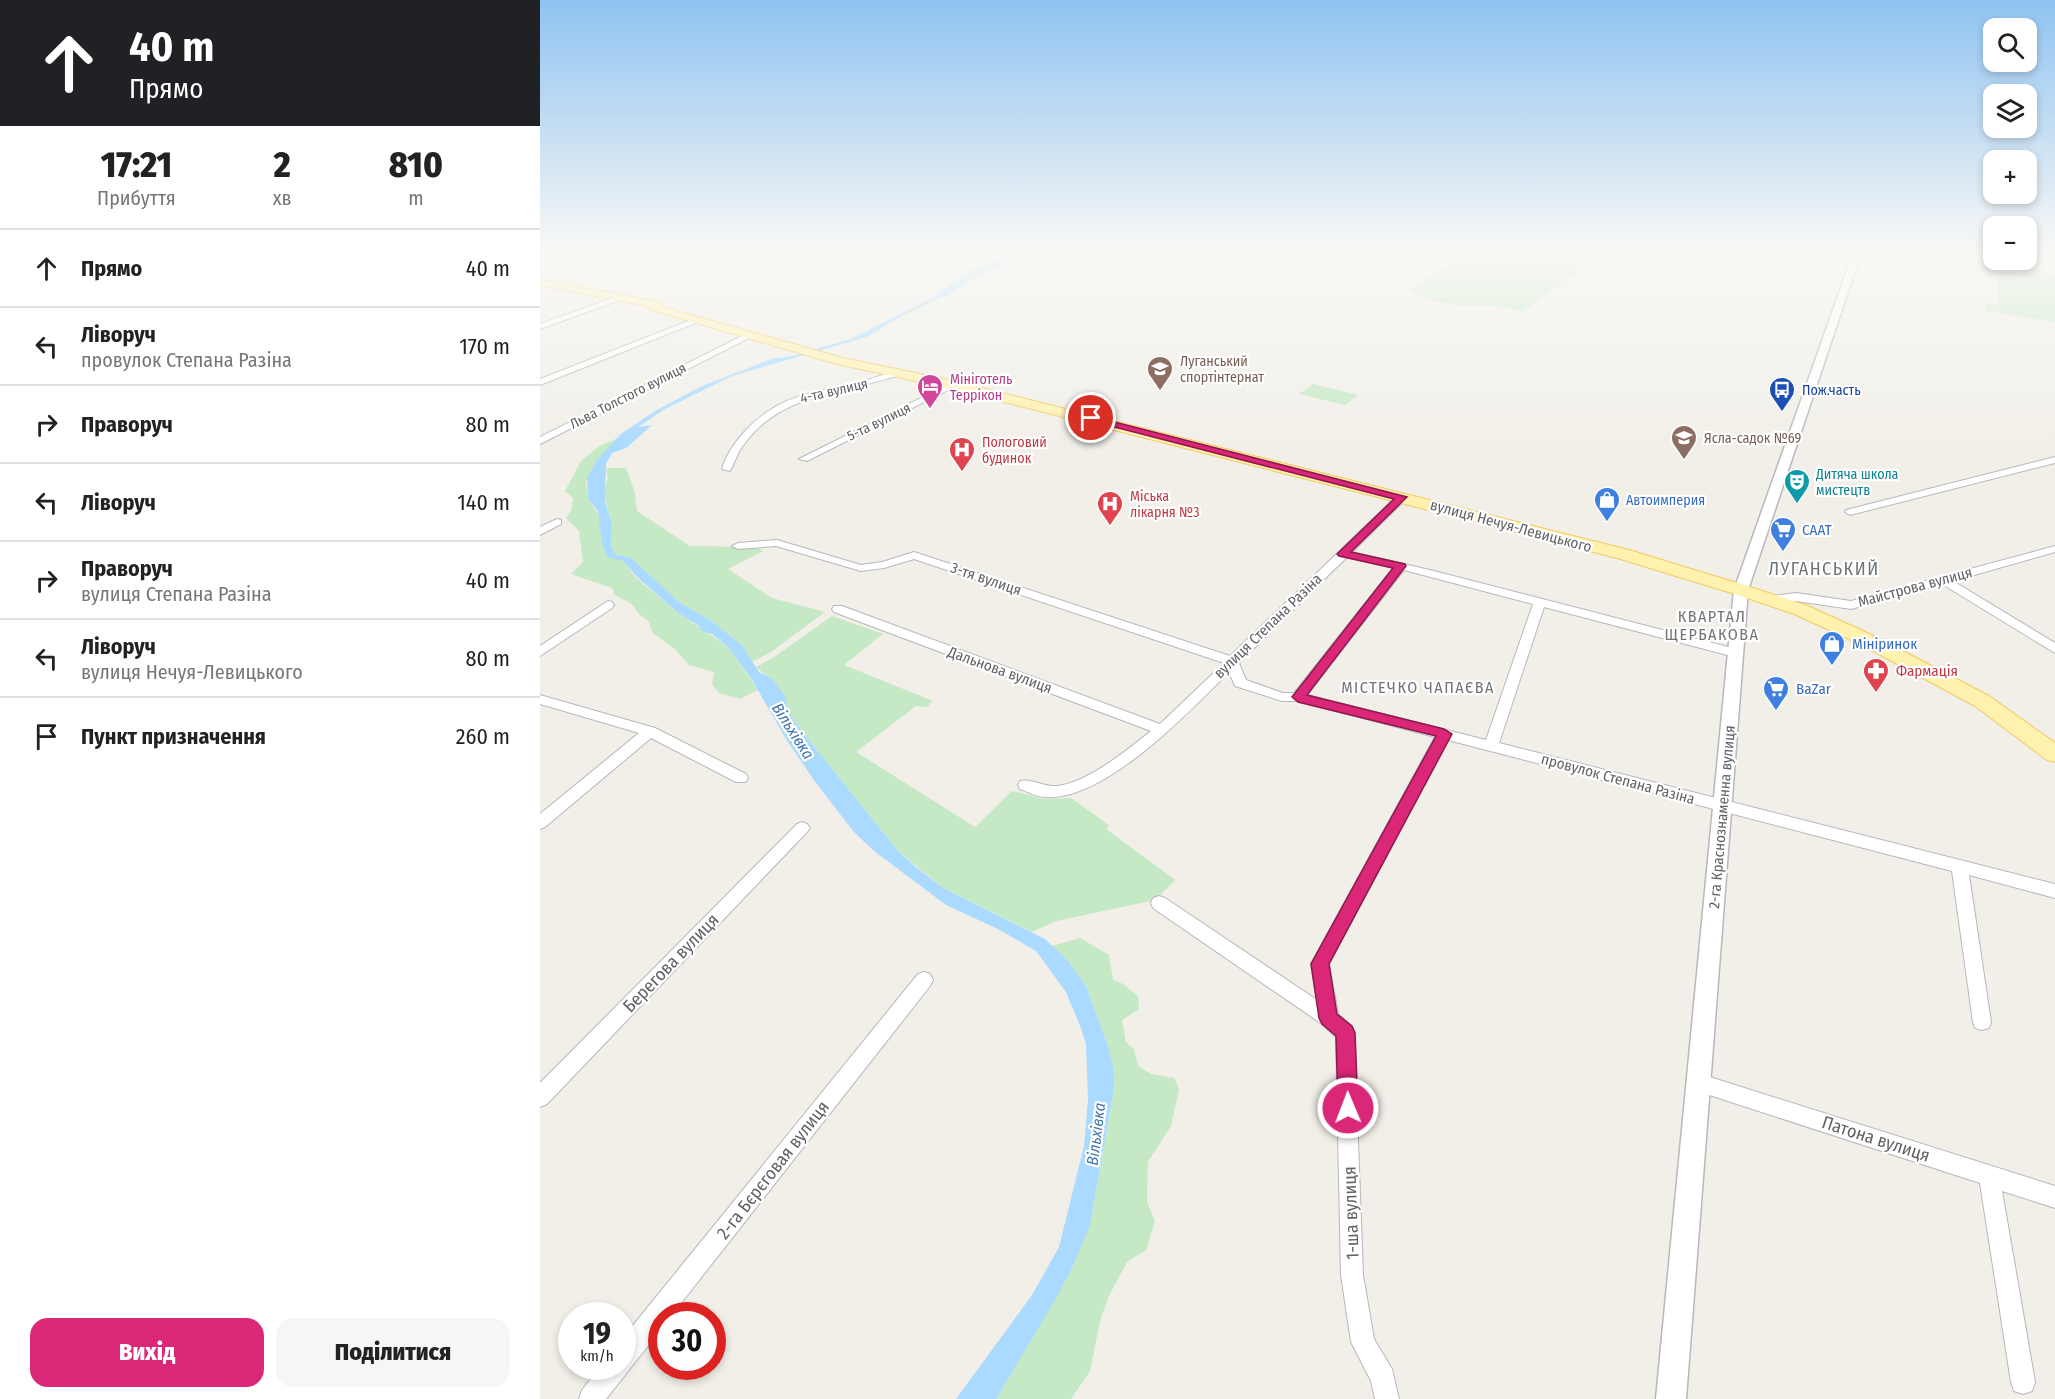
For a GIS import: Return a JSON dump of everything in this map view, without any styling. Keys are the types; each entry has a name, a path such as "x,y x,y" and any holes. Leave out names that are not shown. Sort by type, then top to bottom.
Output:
{"main road":[{"path":"694,318 749,336 794,345"},
{"path":"711,318 794,345"},
{"name":"вулиця Нечуя-Левицького","path":"794,345 1623,554 1772,600 1801,610 1869,641 1982,701 2055,754"}],"street":[{"path":"540,327 564,318"},
{"name":"2-га Краснознаменна вулиця","path":"1671,1399 1741,590 1835,318"},
{"path":"540,382 699,320"},
{"name":"Льва Толстого вулиця","path":"540,441 749,336"},
{"name":"4-та вулиця","path":"727,469 729,458 762,416 813,393 879,381 899,372"},
{"name":"5-та вулиця","path":"804,459 954,385"},
{"path":"1850,512 2055,460"},
{"name":"вулиця Степана Разіна","path":"1162,730 1402,497"},
{"path":"540,532 557,522"},
{"name":"3-тя вулиця","path":"738,546 777,543 861,568 884,565 914,555 1232,661"},
{"name":"Майстрова вулиця","path":"1772,600 1796,597 1851,605 2052,552"},
{"path":"1343,554 1401,566 1736,653"},
{"path":"1298,697 1401,566"},
{"path":"1944,580 2055,649"},
{"path":"1491,745 1540,602"},
{"path":"540,652 608,605"},
{"name":"Дальнова вулиця","path":"837,609 1162,730"},
{"name":"провулок Степана Разіна","path":"1232,661 1240,683 1282,698 1298,697 1491,745 1642,787 1724,805 2055,891"},
{"path":"540,699 650,731 741,778"},
{"path":"1025,785 1048,793 1062,790 1103,773 1162,730"},
{"path":"540,823 650,731"},
{"path":"1329,1018 1320,964 1444,734"},
{"name":"Берегова вулиця","path":"540,1097 802,828"},
{"path":"1960,867 1982,1022"},
{"name":"1-ша вулиця","path":"1159,903 1329,1018 1345,1033 1352,1275 1363,1342 1383,1378 1387,1399"},
{"name":"2-га Бєрєговая вулиця","path":"636,1341 924,980"},
{"name":"Патона вулиця","path":"1697,1082 2055,1197"},
{"path":"1989,1175 2023,1382"},
{"path":"591,1399 606,1380"}],"green space":[{"path":"2031,318 2055,318 2055,322"},
{"path":"1313,384 1358,395 1345,405 1299,394"},
{"path":"618,438 596,461 587,478 588,499 600,517 601,534 618,560 623,561 635,577 678,613 727,646 758,690 740,699 719,693 712,684 714,672 689,665 676,650 652,632 649,622 638,613 632,604 615,595 612,588 571,574 583,562 579,531 566,518 572,509 573,498 565,491 581,461 598,447"},
{"path":"626,468 635,493 637,511 690,546 756,547 763,551 728,569 772,598 825,612 771,652 752,662 742,645 710,620 679,602 630,557 616,555 611,547 612,523 604,490 608,478 606,469"},
{"path":"832,616 883,634 844,665 933,701 927,707 916,706 856,752 975,827 1012,791 1046,799 1071,798 1109,825 1106,829 1175,880 1155,900 1056,921 1032,932 943,888 897,850 800,729 789,712 785,698 771,679 756,667"},
{"path":"1080,938 1109,955 1113,980 1123,984 1138,996 1139,1009 1122,1020 1126,1042 1134,1049 1138,1066 1151,1074 1174,1078 1179,1089 1171,1126 1148,1162 1147,1202 1155,1221 1146,1250 1127,1262 1108,1298 1100,1321 1090,1371 1071,1399 996,1399 1091,1220 1114,1089 1107,1043 1086,986 1068,961 1052,946"}],"water":[{"name":"Вільхівка","path":"891,318 898,318 867,337 732,376 665,409 638,427 652,425 626,448 612,453 606,464 605,502 612,523 611,547 616,555 630,557 679,602 710,620 742,645 759,672 771,678 785,696 789,712 800,729 897,850 943,888 1045,939 1068,961 1086,986 1107,1043 1113,1066 1114,1089 1090,1225 1056,1298 996,1399 956,1399 1032,1295 1059,1247 1084,1146 1088,1100 1086,1044 1066,992 1036,951 998,929 946,905 874,851 854,832 816,783 786,739 752,680 727,646 678,613 636,576 623,561 607,557 602,544 598,511 588,499 587,478 596,461 622,433 657,410 702,386 771,359 792,356 850,339"}],"place":[{"name":"Луганський спортінтернат","path":"1160,392"},
{"name":"Мініготель Террікон","path":"930,410"},
{"name":"Пож.часть","path":"1782,413"},
{"name":"Ясла-садок №69","path":"1684,461"},
{"name":"Пологовий будинок","path":"962,473"},
{"name":"Дитяча школа мистецтв","path":"1797,505"},
{"name":"Автоимперия","path":"1607,523"},
{"name":"Міська лікарня №3","path":"1110,527"},
{"name":"СААТ","path":"1783,553"},
{"name":"Мініринок","path":"1832,667"},
{"name":"Фармація","path":"1876,694"},
{"name":"BaZar","path":"1776,712"}],"district":[{"name":"ЛУГАНСЬКИЙ","path":"1824,569"},
{"name":"КВАРТАЛ ЩЕРБАКОВА","path":"1712,625"},
{"name":"МІСТЕЧКО ЧАПАЄВА","path":"1418,687"}],"route":[{"path":"1091,418 1402,497 1343,554 1401,566 1298,697 1444,734 1320,964 1329,1018 1345,1033 1348,1108"}]}
